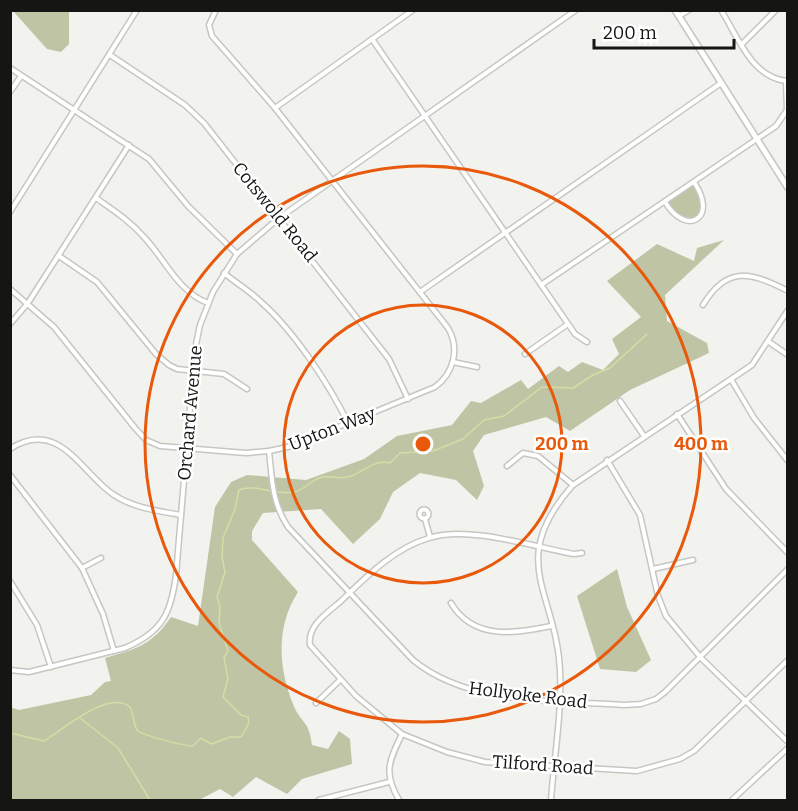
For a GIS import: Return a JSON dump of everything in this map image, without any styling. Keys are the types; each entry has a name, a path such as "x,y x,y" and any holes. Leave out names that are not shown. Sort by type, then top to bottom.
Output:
{"main road":[{"path":"675,10 787,186"}],"street":[{"path":"10,212 138,10"},
{"path":"216,10 209,25 212,36 275,108 420,292 451,334 454,345 453,362 477,367"},
{"path":"275,108 413,10"},
{"name":"Orchard Avenue","path":"10,670 29,672 114,651 140,642 164,621 173,598 198,333 208,303 237,254 279,218 576,10"},
{"path":"679,16 689,10"},
{"path":"541,285 756,140 784,118 787,110 787,81 764,75 721,10"},
{"path":"742,44 776,10"},
{"path":"372,39 575,334 587,342"},
{"name":"Cotswold Road","path":"110,55 185,105 204,123 388,359 408,399"},
{"path":"10,68 149,159 196,214 237,254"},
{"path":"10,92 21,76"},
{"path":"420,292 721,83"},
{"path":"10,324 28,303 129,146"},
{"path":"665,202 671,212 680,219 688,221 696,218 703,210 704,198 694,182"},
{"path":"96,198 130,222 180,283 198,300 208,303"},
{"path":"59,256 97,282 156,354 169,365 177,369 224,374 247,389"},
{"path":"224,273 262,302 288,333 320,374 348,423"},
{"path":"703,305 711,291 732,276 754,277 788,291"},
{"name":"Upton Way","path":"10,289 54,327 146,440 160,446 186,449 269,451 292,446 408,399 440,383 453,362"},
{"path":"551,801 559,701 559,658 540,588 538,548 546,528 562,498 573,485 677,414 732,381 752,365 788,310"},
{"path":"525,354 568,324"},
{"path":"769,342 788,355"},
{"path":"732,381 754,417 788,461"},
{"path":"620,401 644,436"},
{"path":"677,414 726,489 788,553"},
{"path":"10,449 38,440 54,443 77,457 98,481 117,497 144,508 181,515"},
{"name":"Hollyoke Road","path":"269,451 274,499 278,513 288,527 348,594 412,660 430,675 484,693 559,701 641,704 656,699 701,658 788,569"},
{"path":"507,466 523,453 532,454 573,485"},
{"path":"607,460 640,515 658,596 666,616 701,658 788,742"},
{"path":"10,475 82,568 102,614 114,651"},
{"path":"425,519 430,537"},
{"path":"348,594 394,555 430,537 460,534 538,548 582,553"},
{"path":"82,568 100,558"},
{"path":"653,568 693,560"},
{"path":"10,581 37,625 51,667"},
{"name":"Tilford Road","path":"348,594 319,620 311,634 310,645 340,680 402,734 447,752 485,762 637,771 671,762 704,743 788,660"},
{"path":"451,603 459,617 487,630 522,633 551,626"},
{"path":"316,703 340,680"},
{"path":"399,801 389,782 392,756 402,734"},
{"path":"732,801 788,748"},
{"path":"320,801 389,782"}],"green space":[{"path":"13,11 69,11 69,44 61,52 47,49"},
{"path":"694,182 702,196 703,208 697,217 680,219 665,202"},
{"path":"724,240 665,295 667,321 707,343 709,353 630,390 570,431 546,417 484,435 473,451 484,486 477,500 456,480 420,473 393,492 380,519 353,544 321,509 263,513 252,531 252,540 298,592 291,605 283,633 282,661 288,690 296,710 309,730 312,745 328,749 339,731 350,739 352,764 302,779 287,794 256,777 233,797 220,789 199,800 11,800 10,707 19,710 91,695 105,682 111,681 105,658 142,645 157,634 171,617 198,626 215,507 231,482 247,475 306,480 364,459 397,436 452,425 471,401 481,403 521,380 528,389 559,366 568,372 582,362 603,370 619,354 612,339 641,317 607,281 657,244 694,261 697,248"},
{"path":"617,569 627,607 651,660 636,672 600,669 577,596"}],"waterway":[{"path":"10,733 44,741 98,707 110,703 121,703 130,707 137,730 163,740 193,746 201,738 211,744 230,737 241,737 249,723 248,717 241,715 223,697 228,679 224,657 228,651 219,623 220,606 217,597 225,572 222,557 223,538 235,509 239,490 251,488 294,492 319,478 347,477 375,464 390,463 400,453 433,451 463,439 484,420 504,416 542,387 573,388 593,375 610,368 647,334"},
{"path":"80,718 118,748 150,800"}]}
